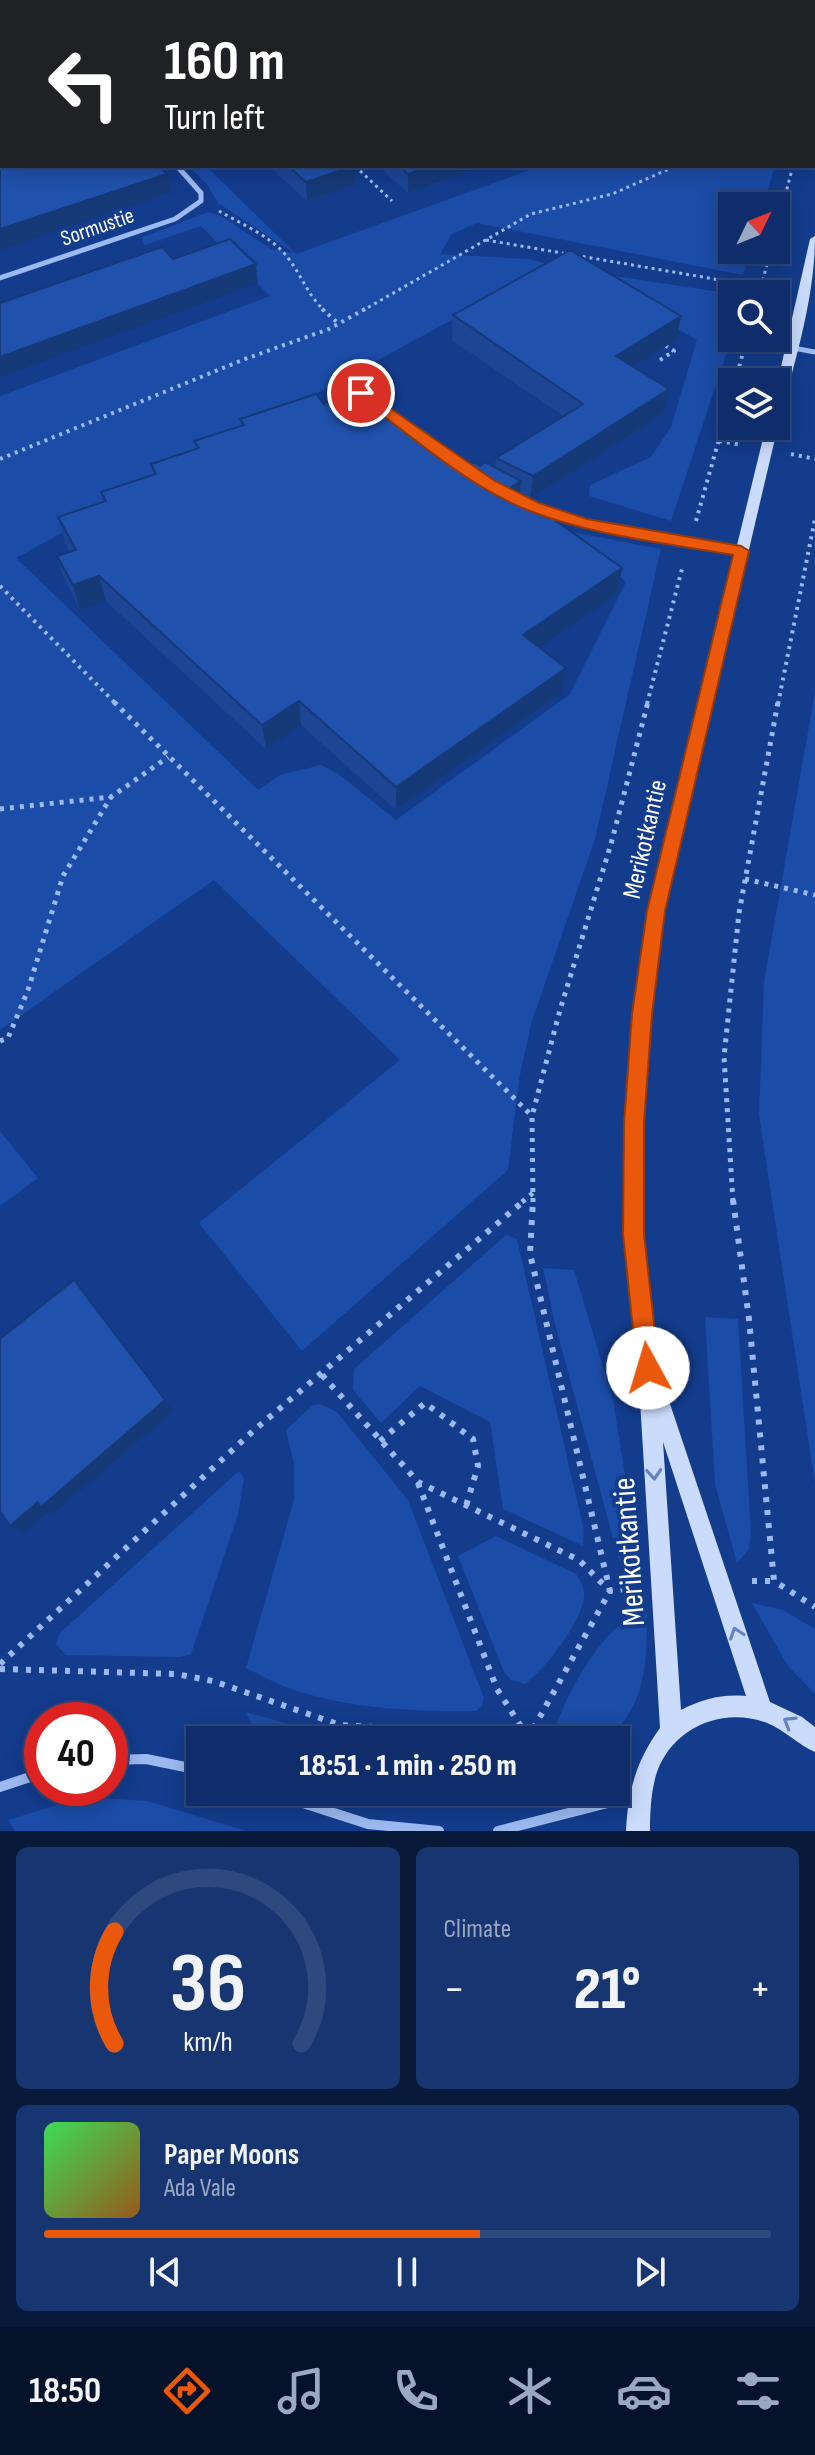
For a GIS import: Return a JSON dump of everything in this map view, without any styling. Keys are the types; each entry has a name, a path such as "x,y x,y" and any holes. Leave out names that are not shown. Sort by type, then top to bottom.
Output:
{"street":[{"path":"179,168 196,185 201,201"},
{"name":"Sormustie","path":"0,278 175,219 201,201"},
{"path":"788,368 815,239"},
{"name":"Merikotkantie","path":"671,1731 648,1368 634,1234 634,1123 642,1014 656,911 769,440"},
{"name":"Merikotkantie","path":"648,1368 761,1707"},
{"path":"638,1831 640,1795 652,1759 671,1731 698,1712 728,1704 761,1707 792,1722 815,1741"},
{"path":"128,1760 146,1759 186,1767"},
{"path":"0,1787 24,1779"},
{"path":"498,1831 640,1795"},
{"path":"312,1806 368,1824 439,1831"}],"lane":[{"path":"793,348 815,352"},
{"path":"361,393 482,479"},
{"path":"523,501 586,524 741,551"}],"path":[{"path":"357,168 392,201"},
{"path":"0,459 339,324 531,214 612,194 671,168"},
{"path":"786,192 792,168"},
{"path":"201,201 263,237 287,256 313,301 339,324"},
{"path":"484,239 721,280"},
{"path":"660,360 674,351 666,346"},
{"path":"534,1726 610,1591 530,1254 534,1192 532,1116 560,1010 611,844 719,440"},
{"path":"815,519 745,879 724,1057 734,1223 749,1319 774,1581 815,1607"},
{"path":"0,586 168,757 532,1116"},
{"path":"0,1041 8,1038 28,990 63,876 111,797 168,757"},
{"path":"0,809 111,797"},
{"path":"745,879 815,895"},
{"path":"0,1666 252,1432 534,1192"},
{"path":"322,1375 418,1482 579,1560 610,1591"},
{"path":"380,1441 425,1403 473,1439 478,1466 466,1506"},
{"path":"418,1482 497,1689 520,1726"},
{"path":"0,1666 176,1674 213,1681 340,1725 354,1726"}],"shaded area":[{"path":"190,168 208,168 296,254 535,168 774,168 767,192 718,192 718,264 746,264 743,275 477,223 452,234 440,254 528,259 552,265 16,558 258,790 280,775 321,765 337,773 396,820 570,694 626,582 557,529 661,549 595,839 531,1024 519,1080 508,1170 302,1351 199,1223 400,1060 214,880 0,1030 0,396 270,296 201,226 145,245 142,242 143,237 208,212 221,216 271,249 294,253 218,203 207,184"},
{"path":"583,271 718,292 718,352 727,352 721,368 718,368 718,378 671,521 589,496 590,485 651,457 671,427 697,340 583,275"},
{"path":"815,692 815,1484 759,1115 764,982"},
{"path":"0,1131 38,1178 0,1206"},
{"path":"506,1235 517,1239 584,1531 583,1546 503,1509 490,1422 420,1386 381,1423 353,1390 354,1369"},
{"path":"543,1268 574,1270 613,1400 641,1575 627,1569 619,1560 555,1324"},
{"path":"705,1317 738,1319 751,1533 749,1549 737,1563 715,1484"},
{"path":"320,1404 337,1412 408,1500 484,1698 482,1706 476,1711 406,1710 336,1701 285,1687 246,1668 294,1500 294,1463 286,1430 313,1405"},
{"path":"239,1471 244,1478 238,1515 191,1654 180,1657 66,1655 56,1644 60,1633"},
{"path":"496,1536 576,1574 584,1590 582,1607 570,1631 552,1657 525,1684 511,1680 504,1672 458,1556"},
{"path":"752,1603 783,1610 815,1629 815,1694 788,1666"},
{"path":"647,1614 645,1666 637,1698 621,1726 556,1726 581,1673 605,1640 629,1619"},
{"path":"245,1712 297,1726 253,1726"},
{"path":"128,1800 147,1801 247,1831 15,1831 8,1820 54,1806 128,1806"}],"building":[{"path":"0,168 161,168 167,174 0,229"},
{"path":"290,168 348,168 306,182"},
{"path":"401,168 424,168 408,174"},
{"path":"230,239 256,264 0,357 0,303 162,247 173,259"},
{"path":"570,250 681,316 616,356 669,389 533,476 496,458 583,404 453,315"},
{"path":"351,388 464,469 475,462 480,466 485,462 521,481 510,488 622,568 523,635 566,668 396,787 299,701 262,725 99,576 73,585 57,556 76,550 58,517 106,501 101,492 156,474 151,464 199,448 194,441 244,425 240,419 316,394 324,404"},
{"path":"74,1280 165,1400 41,1507 38,1502 10,1526 0,1511 0,1339"}],"route":[{"path":"361,393 490,485 534,507 586,524 741,551 656,911 642,1014 634,1123 634,1234 648,1368"}]}
